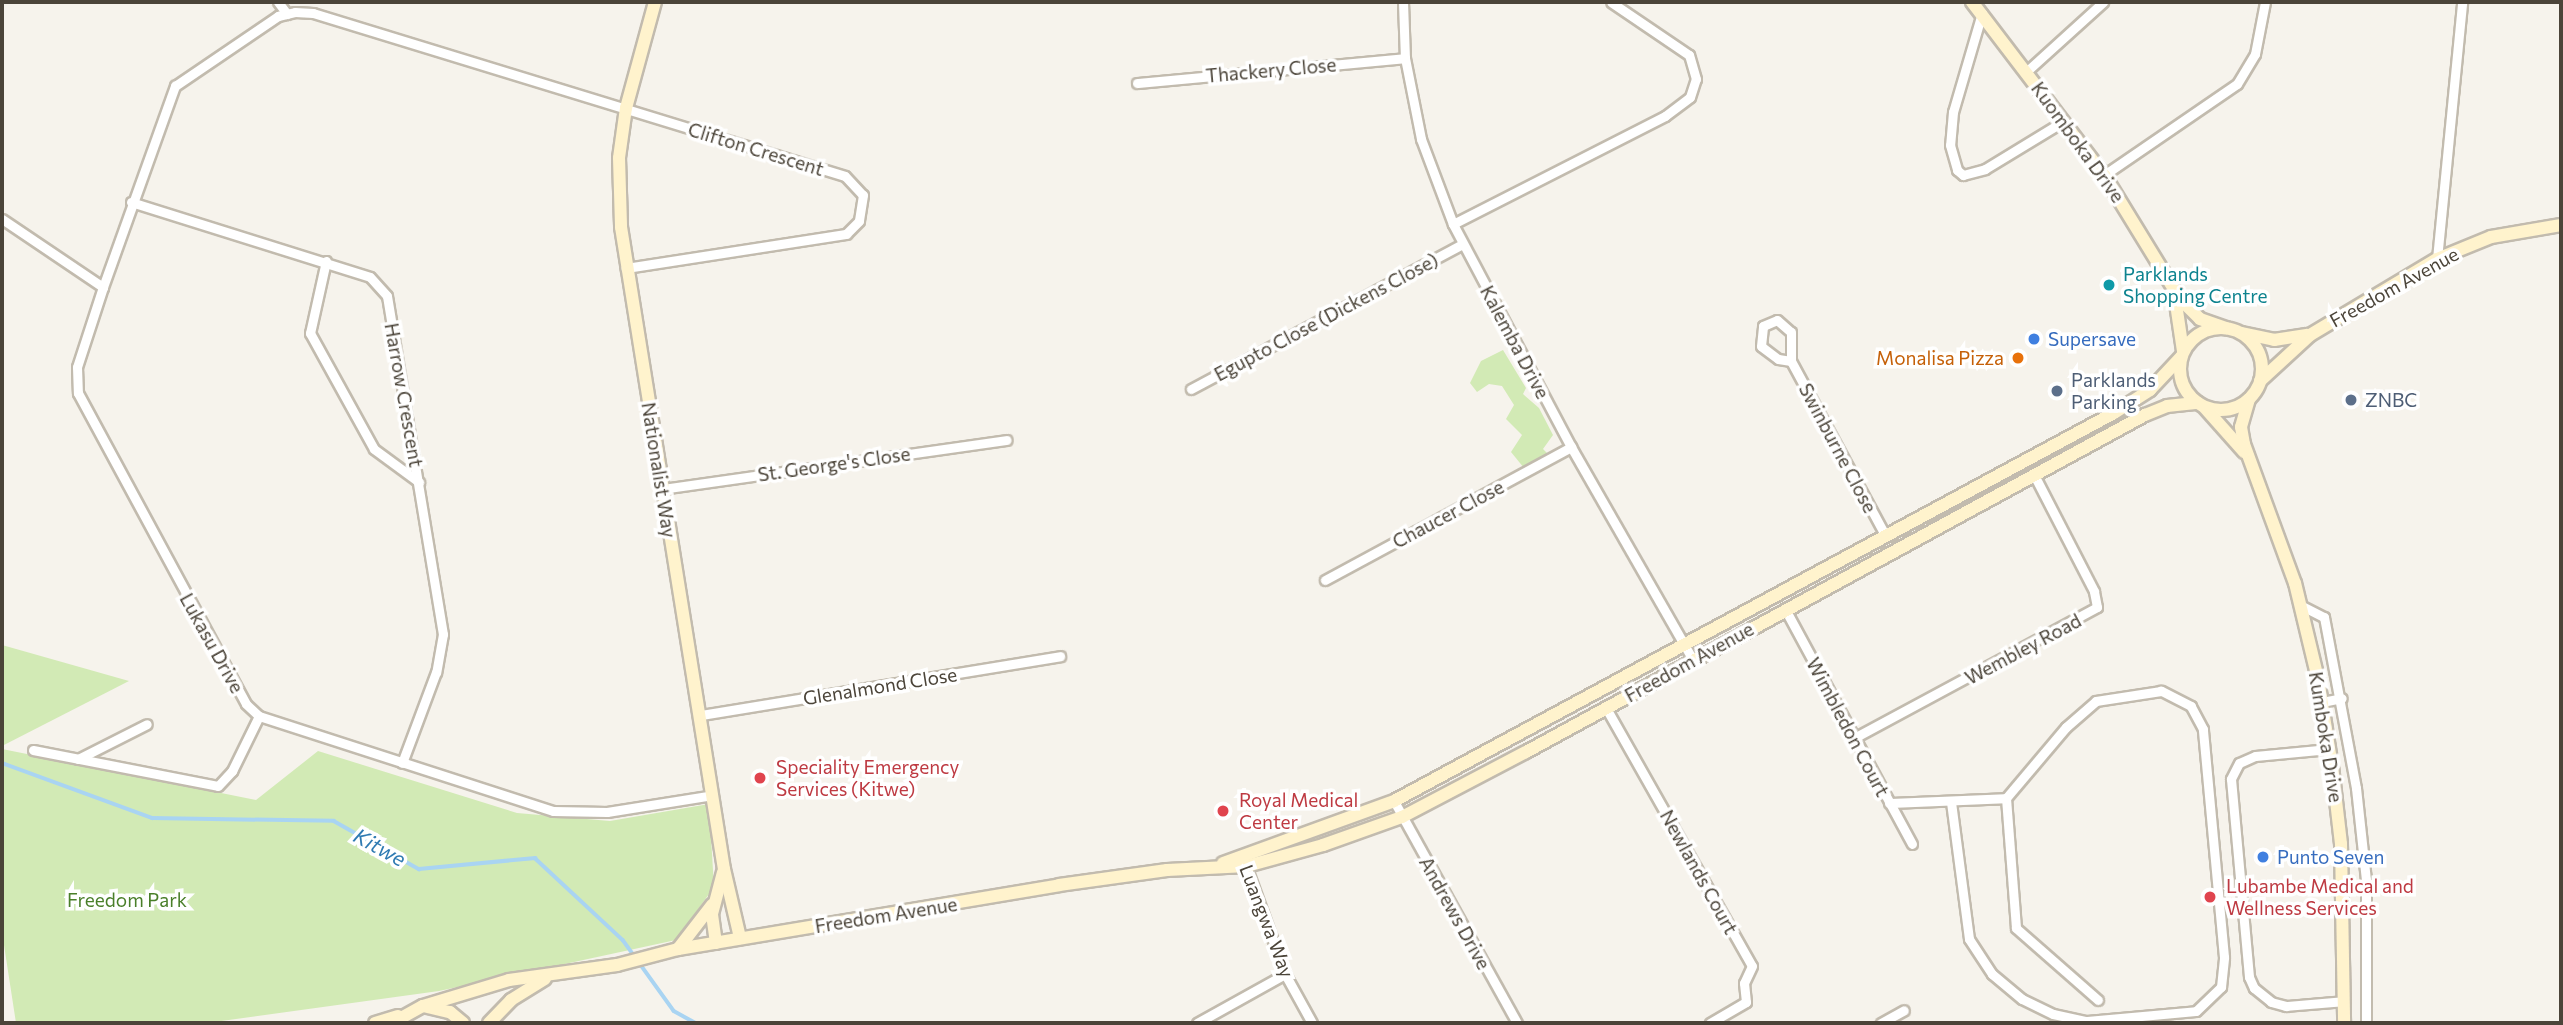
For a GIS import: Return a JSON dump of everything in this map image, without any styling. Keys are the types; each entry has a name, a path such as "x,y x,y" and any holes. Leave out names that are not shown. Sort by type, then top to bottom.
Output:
{"main road":[{"name":"Nationalist Way","path":"655,2 626,108 619,158 626,268 724,869 740,938"},
{"name":"Kuomboka Drive","path":"1972,2 2104,175 2173,290"},
{"name":"Freedom Avenue","path":"2260,381 2310,335 2437,260 2491,237 2561,225"},
{"name":"Freedom Avenue","path":"2173,290 2200,319 2232,330 2274,340 2310,335"},
{"path":"2173,290 2182,354 2181,379 2201,405 2227,410 2249,399 2260,381 2260,358 2232,330 2201,333 2182,354"},
{"name":"Freedom Avenue","path":"1244,861 1394,801 1996,477 2139,399 2182,354"},
{"name":"Kumboka Drive","path":"2249,399 2241,426 2250,461 2300,605 2322,702 2341,844 2344,1023"},
{"name":"Freedom Avenue","path":"396,1019 423,1006 479,988 617,965 678,949 1059,885 1244,861 1402,817 2145,415 2176,404 2201,405"},
{"name":"Kumboka Drive","path":"2201,405 2250,461"},
{"path":"1947,522 1996,477"},
{"path":"678,949 714,901 724,869"},
{"path":"714,901 716,943"},
{"name":"Freedom Avenue","path":"489,1023 511,1000 558,973"},
{"path":"423,1006 450,1012 463,1023"},
{"path":"375,1023 396,1019"}],"street":[{"path":"278,2 287,14"},
{"name":"Kalemba Drive","path":"1403,2 1405,58 1421,139 1453,224 1572,447 1693,660"},
{"path":"1453,224 1681,107 1696,79 1689,55 1611,2"},
{"path":"2027,71 2103,2"},
{"path":"2104,175 2237,84 2255,54 2265,2"},
{"path":"2437,260 2462,2"},
{"name":"Clifton Crescent","path":"287,14 313,13 845,176 863,195 862,213 846,234 626,268"},
{"path":"1982,13 1953,112 1953,162 1963,175 1985,169 2064,121"},
{"name":"Lukasu Drive","path":"258,716 246,704 78,393 77,367 131,202 175,86 287,14"},
{"name":"Thackery Close","path":"1137,83 1405,58"},
{"name":"Harrow Crescent","path":"131,202 370,276 387,296 443,634 436,672 402,763"},
{"path":"2,219 103,287"},
{"name":"Egupto Close (Dickens Close)","path":"1191,389 1462,244"},
{"path":"326,261 310,333 374,449 419,482"},
{"path":"1777,320 1787,325 1793,341 1791,361 1778,359 1761,346 1763,326 1777,320"},
{"name":"Swinburne Close","path":"1791,361 1885,535"},
{"name":"St. George's Close","path":"662,489 1007,440"},
{"name":"Chaucer Close","path":"1325,580 1572,447"},
{"name":"Wembley Road","path":"1854,738 2096,607 2094,591 2034,475"},
{"path":"2300,605 2324,617 2342,698 2366,880 2366,1023"},
{"name":"Wimbledon Court","path":"1785,609 1912,845"},
{"name":"Glenalmond Close","path":"701,715 1060,656"},
{"path":"1951,802 1958,883 1969,939 1992,974 2022,999 2053,1014 2087,1021 2196,1011 2216,996 2224,957 2203,729 2191,706 2161,691 2096,701 2066,727 2006,798 2016,928 2098,1000"},
{"path":"2322,702 2342,698"},
{"name":"Newlands Court","path":"1606,708 1752,966 1744,984 1746,1002 1710,1023"},
{"path":"33,750 218,786 232,771 258,716 564,812 607,812 713,795"},
{"path":"78,759 147,724"},
{"path":"2329,749 2246,758 2231,779 2249,977 2254,988 2271,1002 2286,1006 2344,1001"},
{"path":"1889,803 2006,798"},
{"name":"Andrews Drive","path":"1394,801 1517,1023"},
{"name":"Luangwa Way","path":"1244,861 1285,974 1312,1023"},
{"path":"1197,1023 1285,974"},
{"path":"1881,1023 1904,1010"}],"green space":[{"path":"1503,350 1526,388 1523,394 1539,408 1553,435 1543,449 1549,455 1524,468 1511,452 1522,435 1506,419 1514,405 1502,386 1489,384 1477,392 1470,383 1481,361"},
{"path":"2,645 129,681 2,746"},
{"name":"Freedom Park","path":"2,749 256,800 318,751 517,813 610,821 709,804 714,887 676,940 439,991 207,1023 16,1023 2,932"}],"waterway":[{"name":"Kitwe","path":"2,763 152,818 334,821 419,869 535,858 623,940 674,1011 696,1023"}],"place":[{"name":"Parklands Shopping Centre","path":"2109,285"},
{"name":"Supersave","path":"2034,339"},
{"name":"Monalisa Pizza","path":"2018,358"},
{"name":"Parklands Parking","path":"2057,391"},
{"name":"ZNBC","path":"2351,400"},
{"name":"Speciality Emergency Services (Kitwe)","path":"760,778"},
{"name":"Royal Medical Center","path":"1223,811"},
{"name":"Punto Seven","path":"2263,857"},
{"name":"Lubambe Medical and Wellness Services","path":"2210,897"}]}
